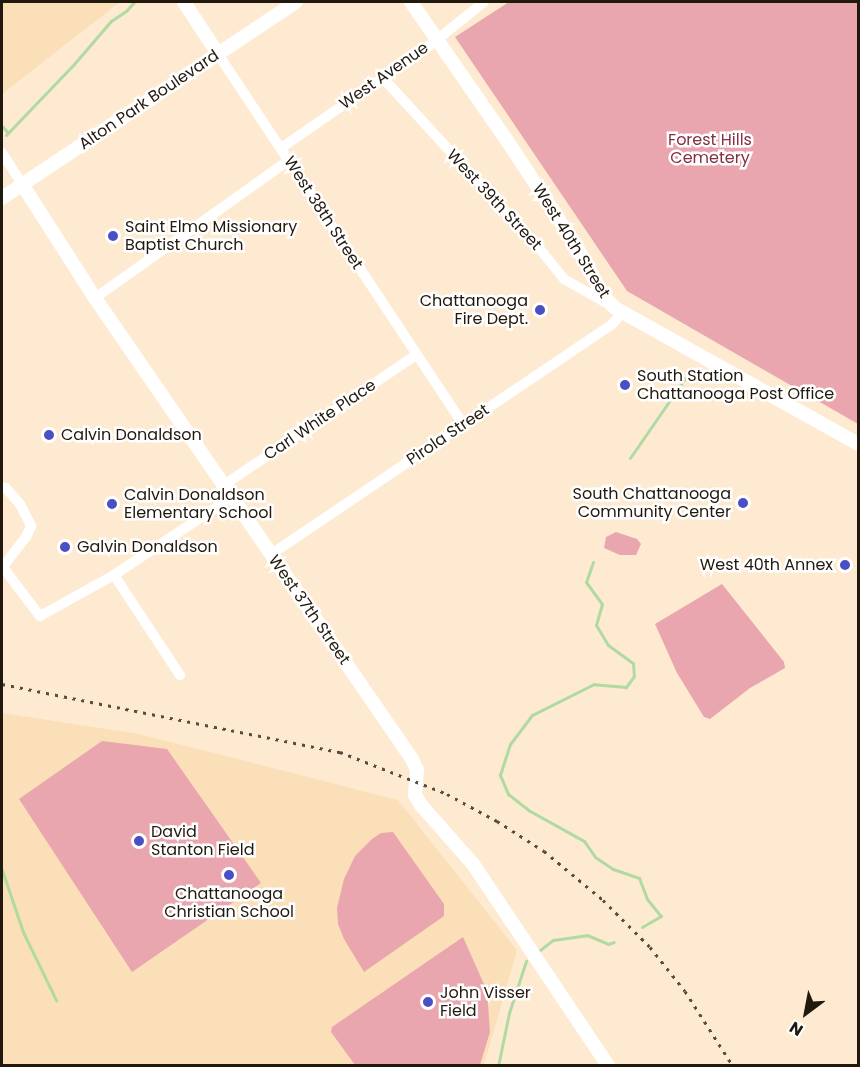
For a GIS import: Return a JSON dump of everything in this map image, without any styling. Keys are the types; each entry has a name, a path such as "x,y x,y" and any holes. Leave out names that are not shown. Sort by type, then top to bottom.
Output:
{"main road":[{"name":"West 38th Street","path":"184,2 218,54"},
{"name":"Alton Park Boulevard","path":"2,198 296,2"},
{"name":"West 40th Street","path":"411,2 556,216 605,298 619,310 858,444"},
{"name":"West 37th Street","path":"22,184 95,298 412,759 417,770 415,795 421,805 473,864 608,1065"}],"street":[{"name":"West Avenue","path":"281,148 383,78 484,2"},
{"name":"West 38th Street","path":"218,54 463,424"},
{"name":"West 39th Street","path":"383,78 539,248 564,279 619,310"},
{"name":"West 37th Street","path":"2,153 22,184"},
{"path":"95,298 289,160"},
{"name":"Pirola Street","path":"270,555 612,324 619,310"},
{"name":"Carl White Place","path":"2,566 40,616 114,575 416,355"},
{"path":"2,488 6,488 20,504 31,526 26,537 2,566"},
{"path":"114,575 180,675"}],"shaded area":[{"path":"2,2 120,2 2,94"},
{"name":"Chattanooga Christian School","path":"2,713 139,734 398,800 517,950 484,1065 2,1065"}],"green space":[{"name":"Forest Hills Cemetery","path":"509,2 858,2 858,424 627,291 455,37"},
{"path":"616,532 637,539 641,544 636,555 620,555 604,548 606,537"},
{"path":"722,584 784,662 785,668 750,688 710,719 704,717 677,673 655,624"},
{"name":"David Stanton Field","path":"102,741 167,749 261,883 132,972 19,799"},
{"path":"393,832 444,904 444,916 364,972 344,939 338,924 337,908 344,879 355,856 381,833"},
{"name":"John Visser Field","path":"463,937 487,991 490,1032 480,1065 355,1065 331,1032 332,1027"}],"waterway":[{"path":"6,135 74,64 111,21 126,11 134,2"},
{"path":"2,126 8,133"},
{"path":"630,458 690,371"},
{"path":"593,562 586,582 602,604 596,625 608,645 633,663 634,676 626,687 594,684 532,715 510,744 500,775 508,794 530,811 584,841 595,857 613,869 639,878 647,899 661,916 642,927"},
{"path":"2,870 23,932 56,1000"},
{"path":"540,950 553,940 587,935 608,944 614,942"},
{"path":"498,1066 509,1013 526,961"}],"railway":[{"path":"2,684 340,752 447,794 497,821 544,851 603,900 650,947 685,991 733,1066"}],"place":[{"name":"Saint Elmo Missionary Baptist Church","path":"113,236"},
{"name":"Chattanooga Fire Dept.","path":"540,310"},
{"name":"South Station Chattanooga Post Office","path":"625,385"},
{"name":"Calvin Donaldson","path":"49,435"},
{"name":"South Chattanooga Community Center","path":"743,503"},
{"name":"Calvin Donaldson Elementary School","path":"112,504"},
{"name":"Galvin Donaldson","path":"65,547"},
{"name":"West 40th Annex","path":"845,565"},
{"name":"David Stanton Field","path":"139,841"},
{"name":"Chattanooga Christian School","path":"229,875"},
{"name":"John Visser Field","path":"428,1002"}]}
